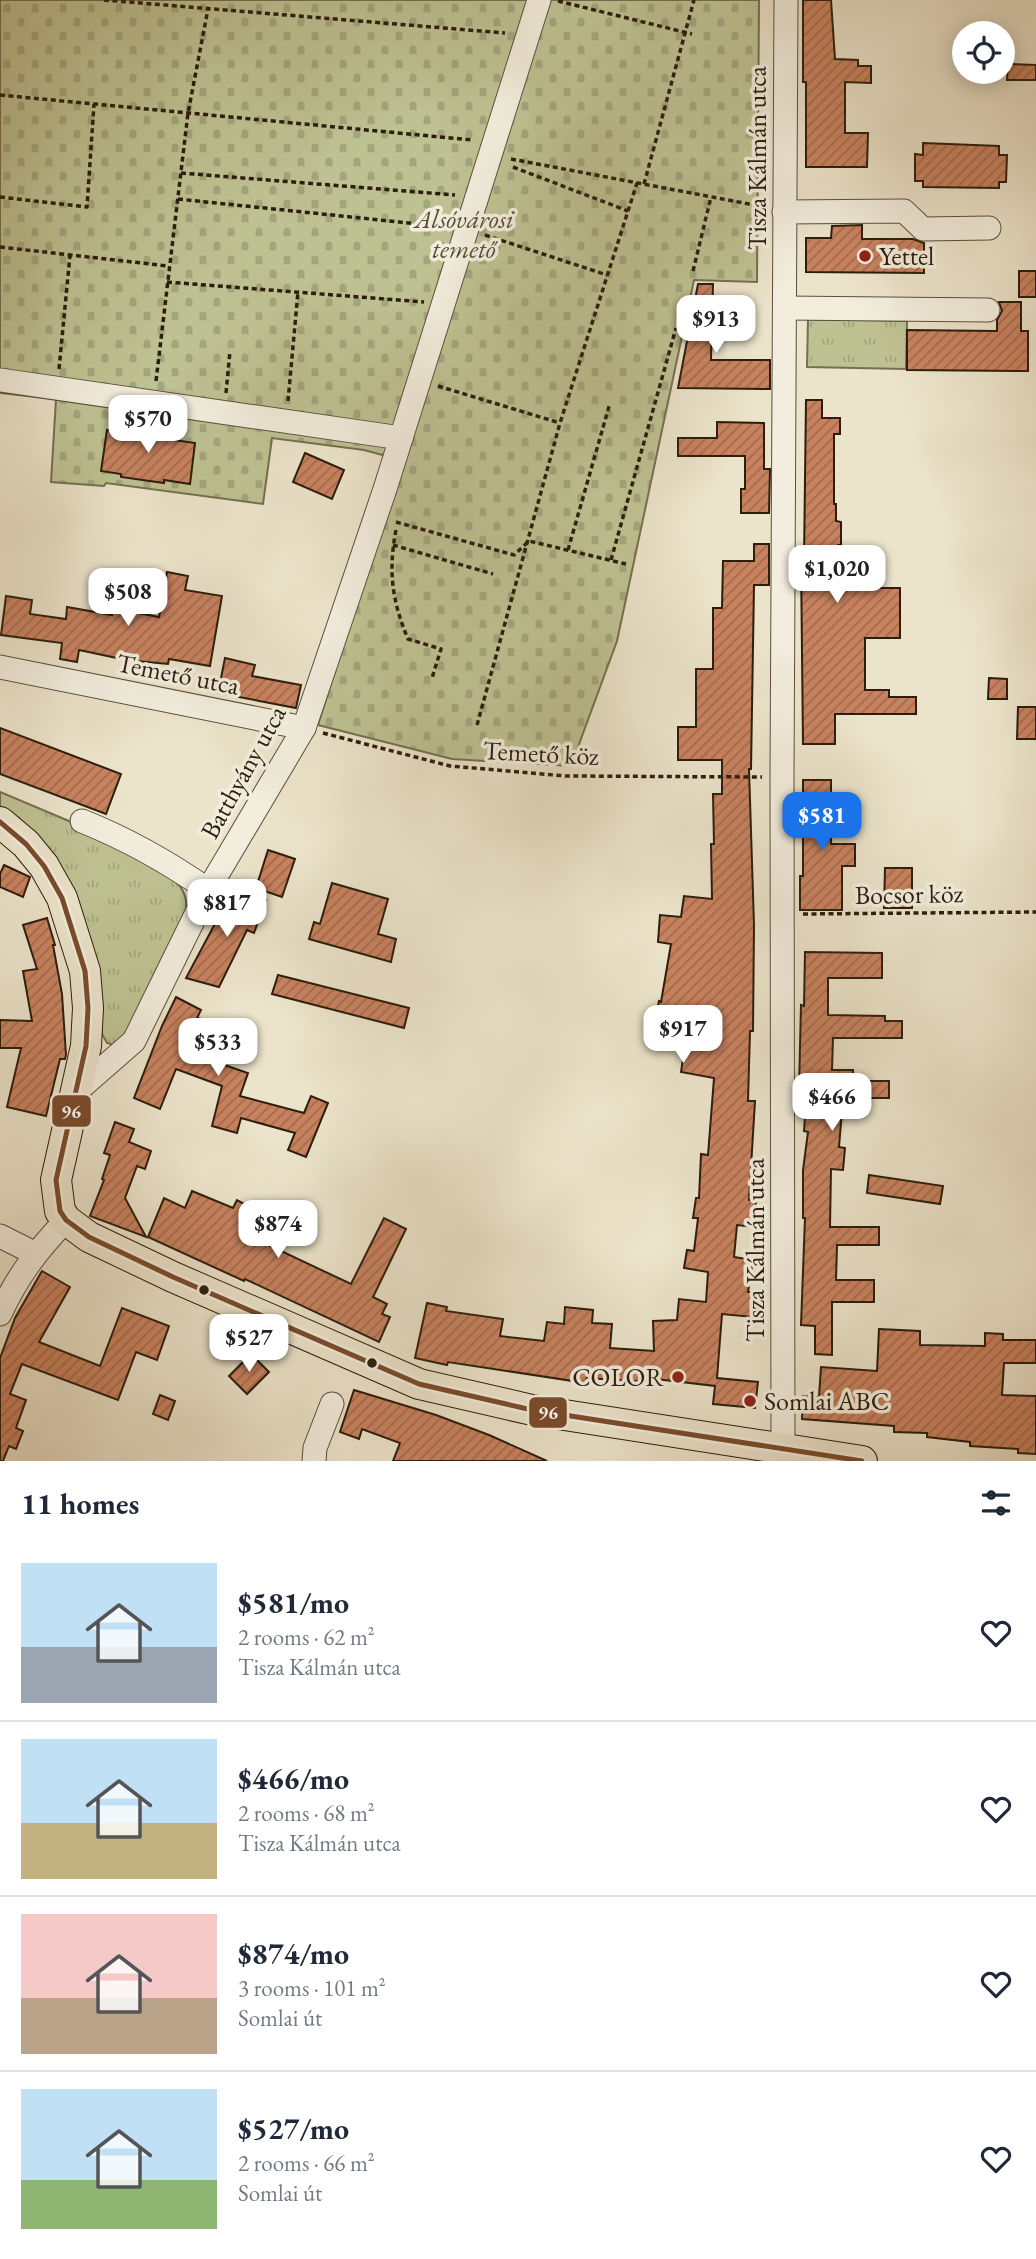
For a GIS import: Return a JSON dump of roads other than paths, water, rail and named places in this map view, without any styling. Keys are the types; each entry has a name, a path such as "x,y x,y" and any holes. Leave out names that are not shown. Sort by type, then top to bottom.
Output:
{"main road":[{"path":"0,822 26,844 44,866 62,898 85,971 88,1008 86,1046 56,1181 60,1211 66,1220 89,1237 118,1252 419,1384 532,1410 790,1454 862,1461"}],"street":[{"name":"Batthyány utca","path":"78,1090 134,1041 208,890 304,727 386,520 385,489 539,0"},
{"name":"Tisza Kálmán utca","path":"786,0 782,778 790,1454"},
{"path":"784,211 904,211 923,229 989,228"},
{"path":"785,308 988,310"},
{"path":"0,380 401,438"},
{"name":"Temető utca","path":"0,667 304,727"},
{"path":"82,821 115,834 173,865 208,890"},
{"path":"0,1314 10,1292 34,1254 66,1220"},
{"path":"0,1236 34,1254"},
{"path":"314,1461 315,1448 332,1404"}],"place":[{"name":"Yettel","path":"865,256"},
{"name":"COLOR","path":"678,1377"},
{"name":"Somlai ABC","path":"750,1401"}],"park label":[{"name":"Alsóvárosi temető","path":"464,234"}]}
